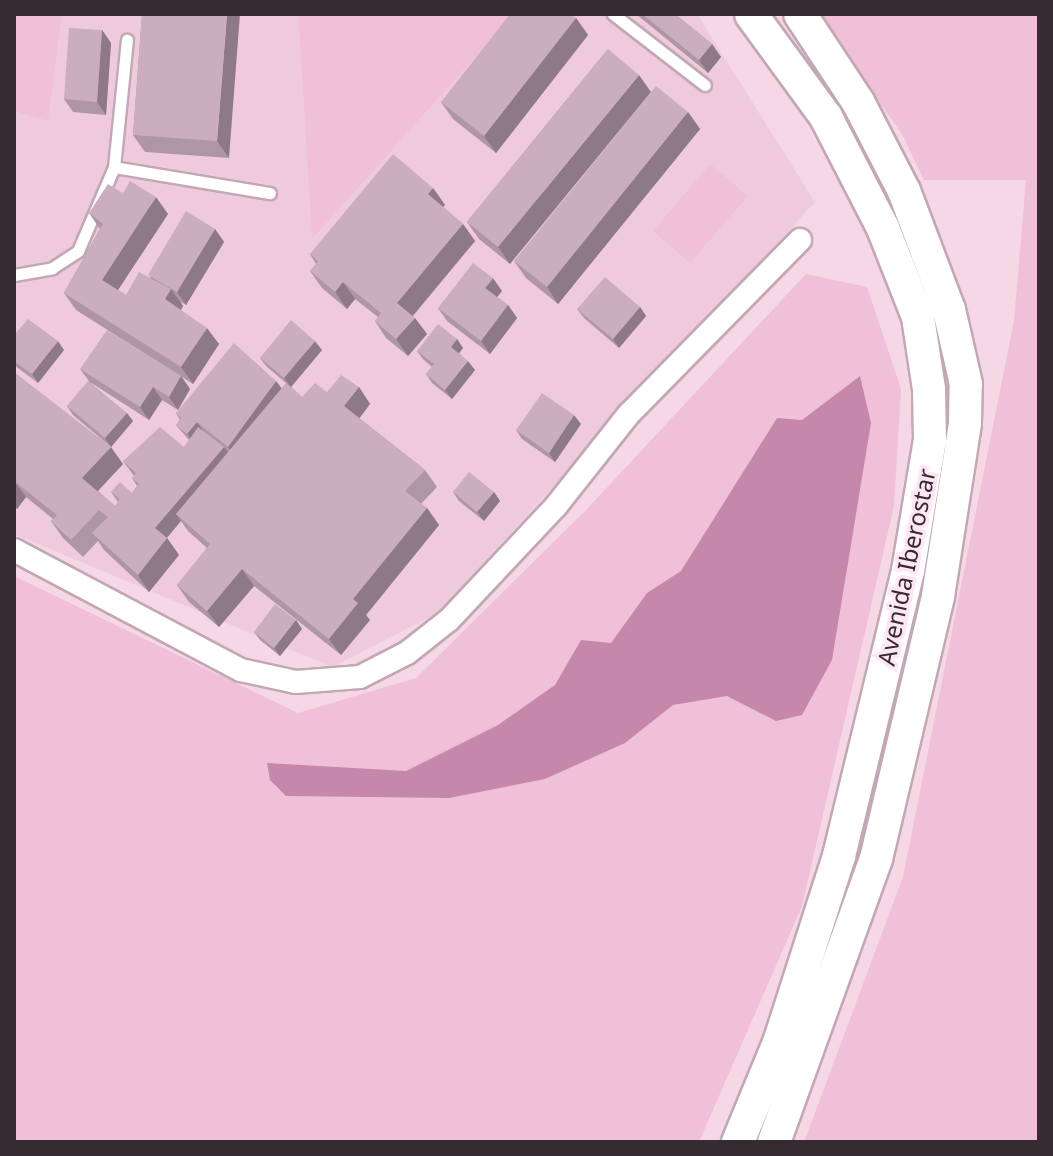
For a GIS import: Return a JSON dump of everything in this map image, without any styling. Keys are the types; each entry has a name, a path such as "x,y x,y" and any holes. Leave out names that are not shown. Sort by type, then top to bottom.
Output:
{"street":[{"name":"Avenida Iberostar","path":"738,1142 780,1040 839,856 911,558 930,440 929,389 918,317 883,228 826,117 751,14"},
{"name":"Avenida Iberostar","path":"774,1142 876,859 938,596 965,423 966,384 949,310 904,191 858,102 800,14"},
{"path":"14,550 241,670 296,682 360,677 407,653 449,620 556,506 629,414 800,240"}],"lane":[{"path":"613,14 705,85"},
{"path":"14,275 52,268 78,251 114,167 127,40"},
{"path":"114,167 270,193"}],"shaded area":[{"path":"14,14 62,14 48,121 14,111"},
{"path":"62,14 298,14 312,238 514,14 697,14 815,202 436,614 332,667 14,534 14,111 48,120"},
{"path":"298,14 514,14 312,239"},
{"path":"817,14 1039,14 1039,1142 804,1142 903,877 1014,321 1026,180 924,180 902,134"},
{"path":"710,164 748,196 690,263 653,231"},
{"path":"806,274 867,287 901,389 894,506 802,906 699,1142 14,1142 14,576 298,713 416,678 586,510"},
{"path":"860,376 871,423 832,660 802,715 776,721 727,696 673,705 625,743 545,779 449,798 286,796 270,780 267,763 406,771 498,725 555,685 581,640 611,643 647,593 681,571 777,418 802,420"}],"building":[{"path":"142,14 227,14 217,141 133,135"},
{"path":"510,14 571,14 576,18 484,136 441,102"},
{"path":"642,14 675,14 712,44 699,60"},
{"path":"69,28 102,30 97,102 64,99"},
{"path":"608,49 639,75 498,247 467,222"},
{"path":"656,86 688,112 547,287 514,261"},
{"path":"393,154 433,188 428,194 463,224 397,303 415,318 396,339 375,321 381,313 343,282 335,292 310,271 318,261 310,254"},
{"path":"130,181 156,197 102,280 126,295 139,272 171,289 165,299 207,328 181,367 64,293 103,224 89,213 108,184 123,193"},
{"path":"186,211 215,229 177,292 148,275"},
{"path":"473,263 493,278 485,288 508,305 481,341 438,308"},
{"path":"605,277 640,307 613,339 577,309"},
{"path":"28,319 58,341 32,374 14,361 14,335"},
{"path":"291,320 315,341 284,378 260,358"},
{"path":"438,324 457,339 451,347 468,361 445,390 426,374 434,364 417,351"},
{"path":"107,330 181,376 169,397 153,387 140,407 80,369"},
{"path":"234,343 276,381 228,447 197,422 187,434 176,425 181,418 176,413"},
{"path":"14,372 111,447 82,478 115,506 120,498 167,538 138,575 92,533 108,517 99,510 71,540 51,521 57,515 14,481"},
{"path":"341,375 359,387 344,406 425,470 405,491 427,508 353,599 358,603 329,639 242,569 207,611 177,585 210,544 176,514 286,383 302,397 315,383 327,392"},
{"path":"88,381 127,413 105,438 67,406"},
{"path":"542,393 574,415 549,453 516,430"},
{"path":"160,427 184,447 198,427 224,447 155,528 111,492 120,482 132,493 139,484 132,478 136,473 123,461"},
{"path":"469,472 494,492 477,512 453,492"},
{"path":"275,604 296,620 274,648 254,632"}]}
